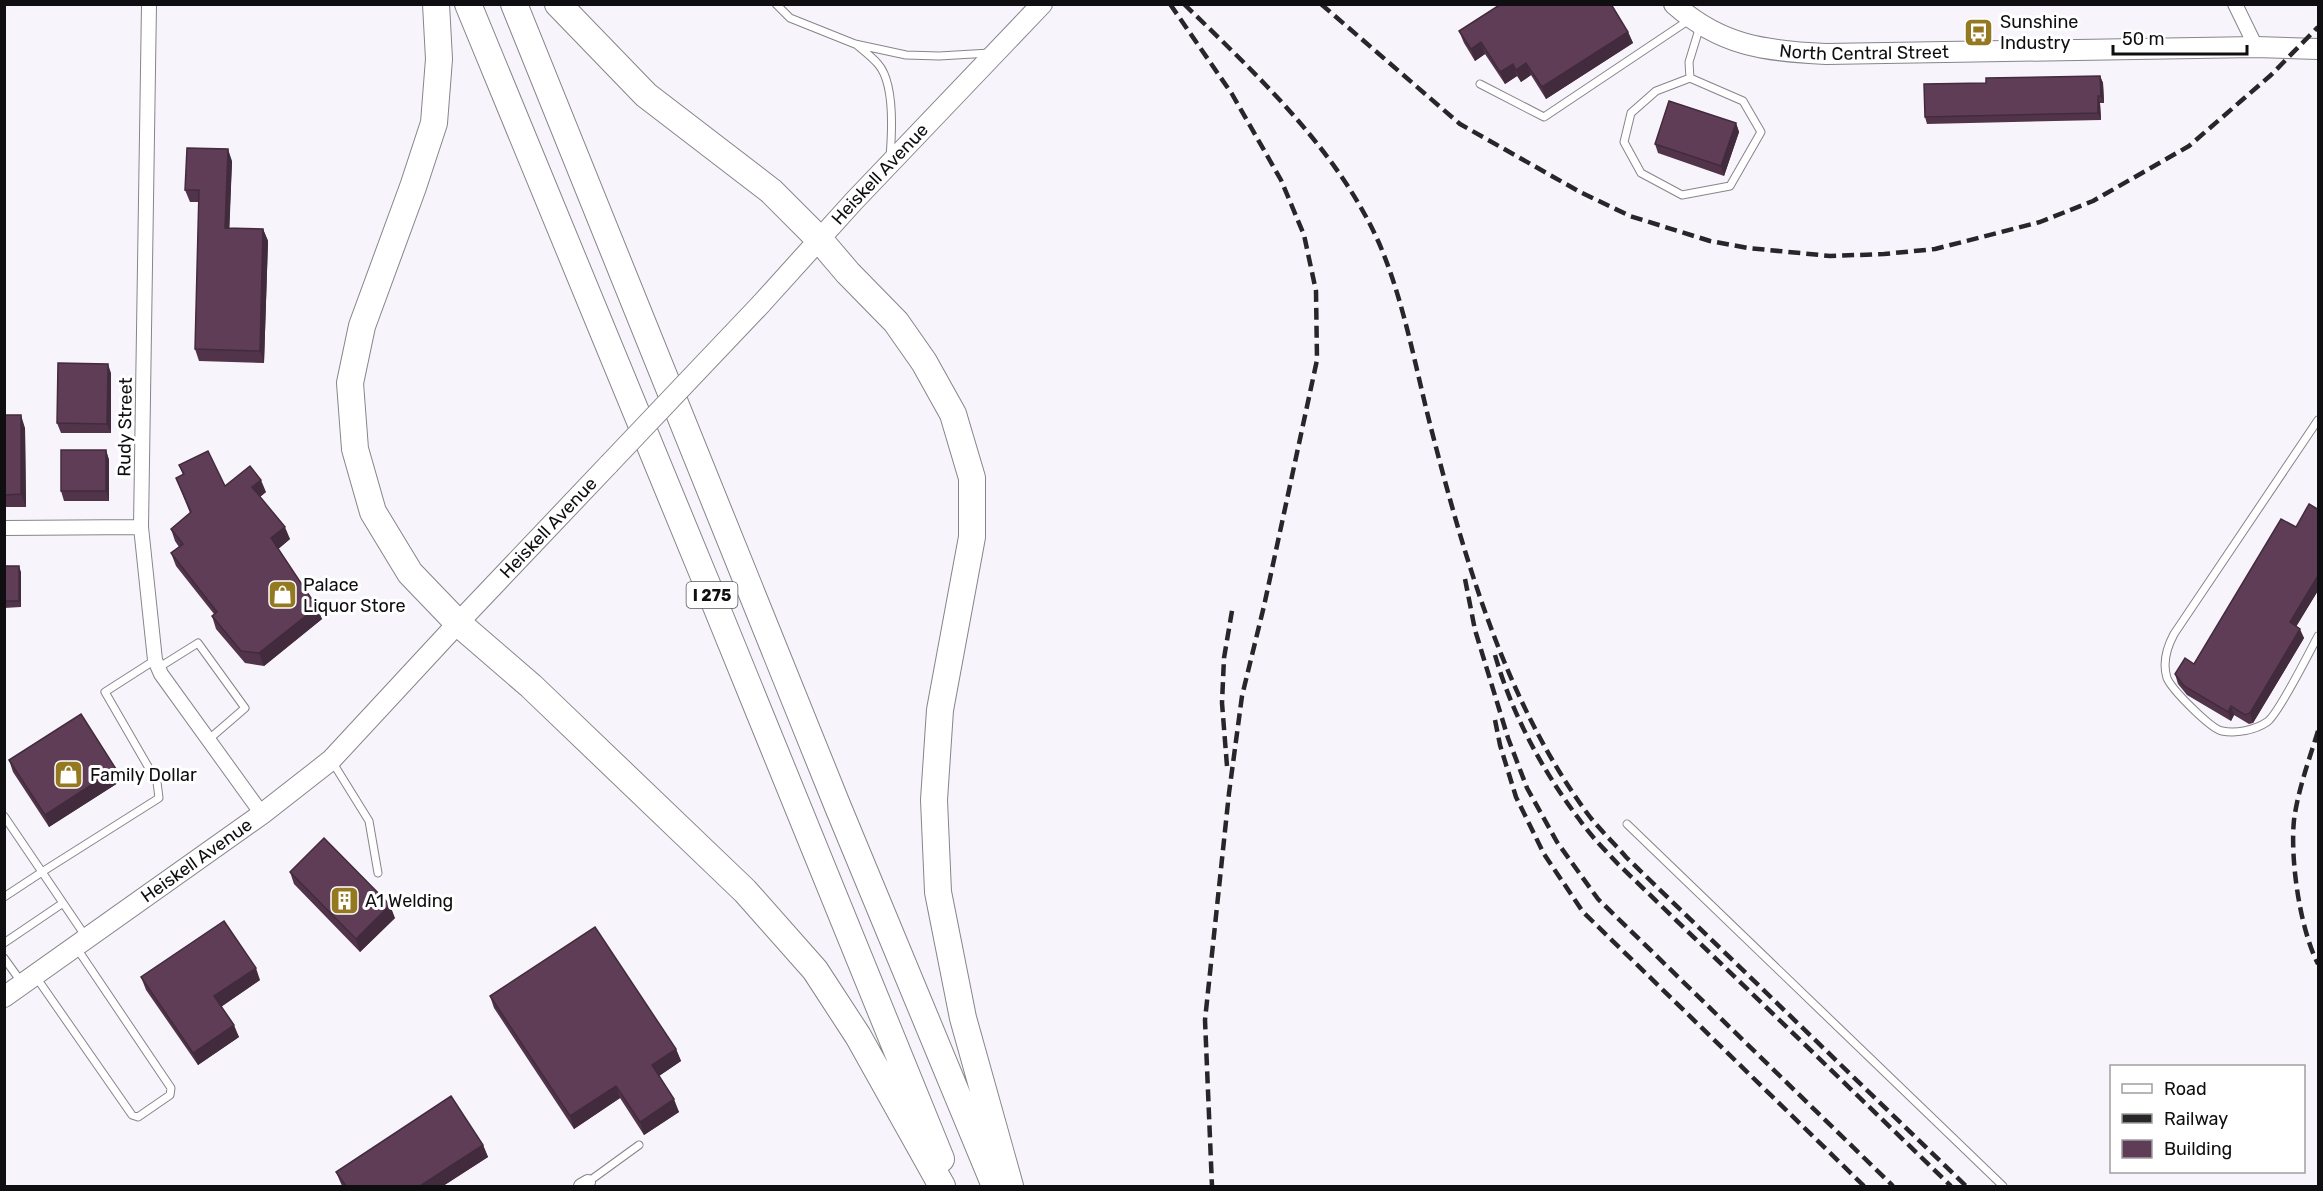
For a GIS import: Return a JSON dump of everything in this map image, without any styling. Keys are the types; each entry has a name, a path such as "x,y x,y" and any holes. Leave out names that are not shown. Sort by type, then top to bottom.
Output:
{"highway":[{"path":"436,4 440,59 434,123 362,326 350,383 355,449 373,512 410,573 458,623 531,686 746,891 815,969 858,1036 942,1186"},
{"name":"I 275","path":"468,4 712,595 952,1186"},
{"name":"I 275","path":"514,4 838,807 995,1186"},
{"path":"558,4 646,95 771,191 819,239 848,273 896,322 924,362 953,414 972,478 972,537 940,710 934,800 938,892 963,1018 1010,1186"}],"street":[{"name":"Rudy Street","path":"149,4 141,526 156,664 262,814"},
{"name":"North Central Street","path":"1674,4 1696,22 1743,45 1783,52 1826,54 2256,47 2319,49"},
{"path":"2235,4 2256,47"},
{"name":"Heiskell Avenue","path":"4,997 262,814 331,760 761,304 1035,7"},
{"path":"4,528 141,526"}],"lane":[{"path":"776,4 790,18 855,44 906,55 995,53"},
{"path":"1690,78 1689,62 1696,22"},
{"path":"1480,84 1544,117 1696,22"},
{"path":"855,44 880,66 889,89 891,142 889,165"},
{"path":"1690,78 1743,101 1761,132 1730,186 1682,195 1641,173 1624,142 1631,113 1656,91 1690,78"},
{"path":"2319,420 2174,634 2165,651 2167,678 2181,699 2220,731 2242,732 2269,722 2319,636"},
{"path":"4,897 159,798 157,782 105,692 198,643 245,708 208,740"},
{"path":"331,760 369,821 378,873"},
{"path":"4,816 63,903 81,942 171,1089 170,1095 138,1117 132,1115 29,980 4,958"},
{"path":"1627,824 2003,1186"},
{"path":"17,888 22,895"},
{"path":"4,943 16,931 63,903"},
{"path":"33,911 39,919"},
{"path":"584,1184 639,1145"}],"building":[{"path":"1501,4 1611,4 1628,32 1542,87 1526,63 1516,70 1513,64 1500,72 1481,42 1471,49 1459,31"},
{"path":"2100,76 2101,96 2098,96 2098,113 1925,117 1924,84 1986,83 1986,78"},
{"path":"1669,101 1736,123 1721,166 1655,144"},
{"path":"187,148 228,149 225,228 263,229 260,351 195,349 199,190 185,190"},
{"path":"58,363 108,364 107,424 57,423"},
{"path":"4,415 21,415 21,494 4,495"},
{"path":"61,450 106,450 106,491 61,491"},
{"path":"208,451 225,486 250,466 261,480 252,487 285,527 271,538 317,607 259,653 241,651 212,616 217,612 171,553 183,544 171,529 191,512 176,478 184,474 179,465"},
{"path":"2309,504 2319,510 2319,574 2290,622 2300,629 2250,713 2245,715 2231,706 2228,712 2184,686 2175,674 2185,658 2194,664 2281,519 2296,527"},
{"path":"4,566 19,566 19,601 4,601"},
{"path":"81,714 116,769 45,815 9,760"},
{"name":"A1 Welding","path":"324,838 390,905 356,939 290,872"},
{"path":"224,921 256,968 214,996 234,1025 193,1053 141,977"},
{"path":"595,927 676,1049 652,1065 674,1099 640,1122 616,1086 570,1116 490,996"},
{"path":"451,1096 483,1145 420,1186 346,1186 336,1172"}],"railway":[{"path":"1170,4 1232,94 1281,180 1304,235 1316,291 1317,360 1264,606 1242,696 1229,793 1205,1020 1212,1186"},
{"path":"1184,4 1267,86 1318,145 1362,209 1379,243 1402,311 1444,478 1474,578 1511,677 1558,770 1591,819 1626,857 1966,1186"},
{"path":"1321,4 1460,124 1580,192 1630,216 1710,241 1748,248 1830,256 1935,249 2040,222 2093,201 2189,146 2271,75 2318,27"},
{"path":"1465,579 1475,630 1508,738 1527,788 1557,842 1598,899 1893,1186"},
{"path":"1227,766 1222,703 1224,658 1233,605"},
{"path":"1495,655 1510,699 1530,741 1565,800 1593,837 1618,864 1951,1186"},
{"path":"1495,720 1516,797 1544,854 1583,912 1864,1186"},
{"path":"2318,731 2298,798 2293,836 2295,874 2301,914 2318,964"}],"place":[{"name":"Sunshine Industry","path":"1979,32"},
{"name":"Palace Liquor Store","path":"282,595"},
{"name":"Family Dollar","path":"69,775"},
{"name":"A1 Welding","path":"344,901"}]}
